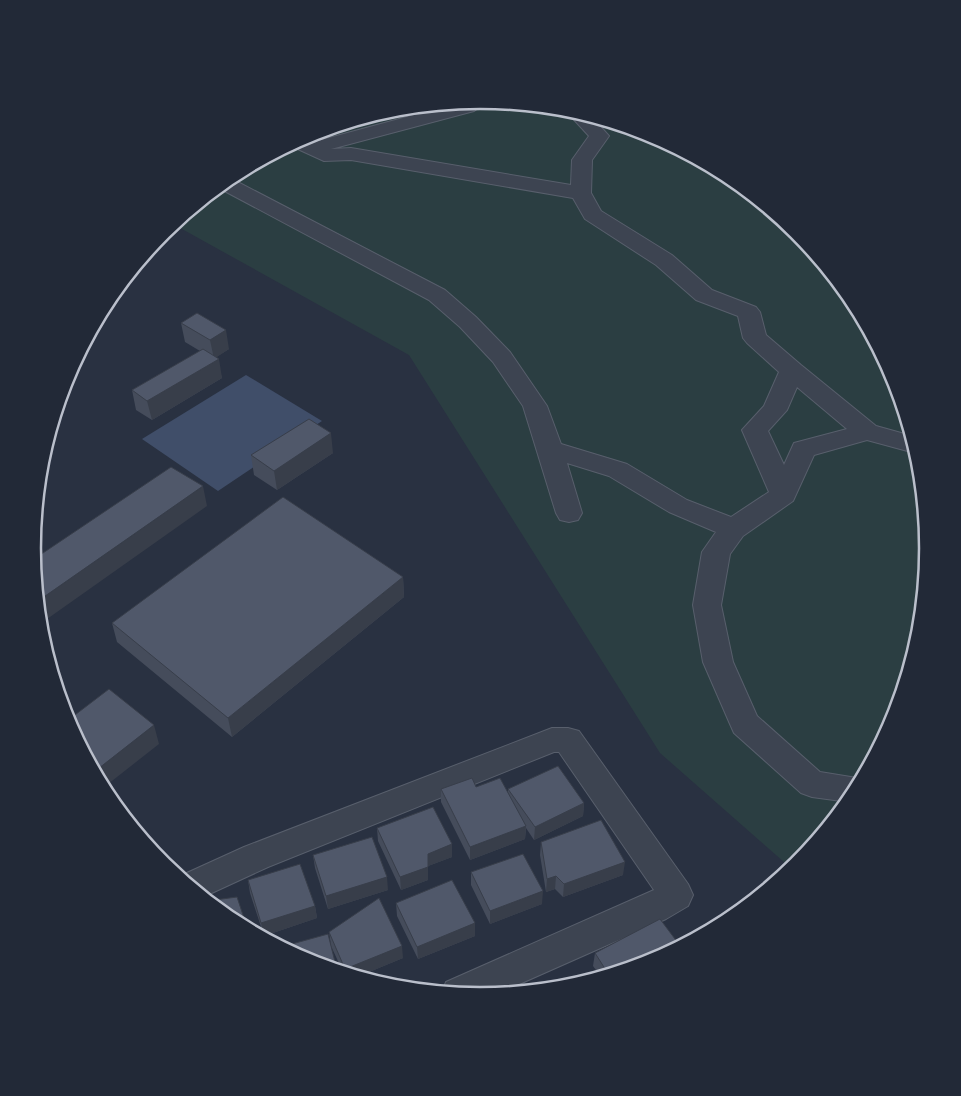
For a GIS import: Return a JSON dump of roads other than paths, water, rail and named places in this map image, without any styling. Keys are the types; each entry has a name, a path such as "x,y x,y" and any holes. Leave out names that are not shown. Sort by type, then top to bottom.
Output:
{"street":[{"path":"309,143 324,146 456,110"},
{"path":"586,122 599,136 582,160 581,193 592,215 664,260 704,295 748,312 755,338 867,432 907,443"},
{"path":"305,145 324,155 351,154 581,193"},
{"path":"231,186 437,296 468,322 502,357 535,406 569,513"},
{"path":"784,495 755,430 775,410 792,370"},
{"path":"848,789 812,784 745,724 718,662 707,605 716,552 733,529 784,495 803,449 867,432"},
{"path":"550,449 618,470 678,506 733,529"},
{"path":"198,883 256,857 552,740 568,740 676,895 654,908 475,987"}],"water":[{"path":"246,375 322,421 218,491 142,439"}]}
